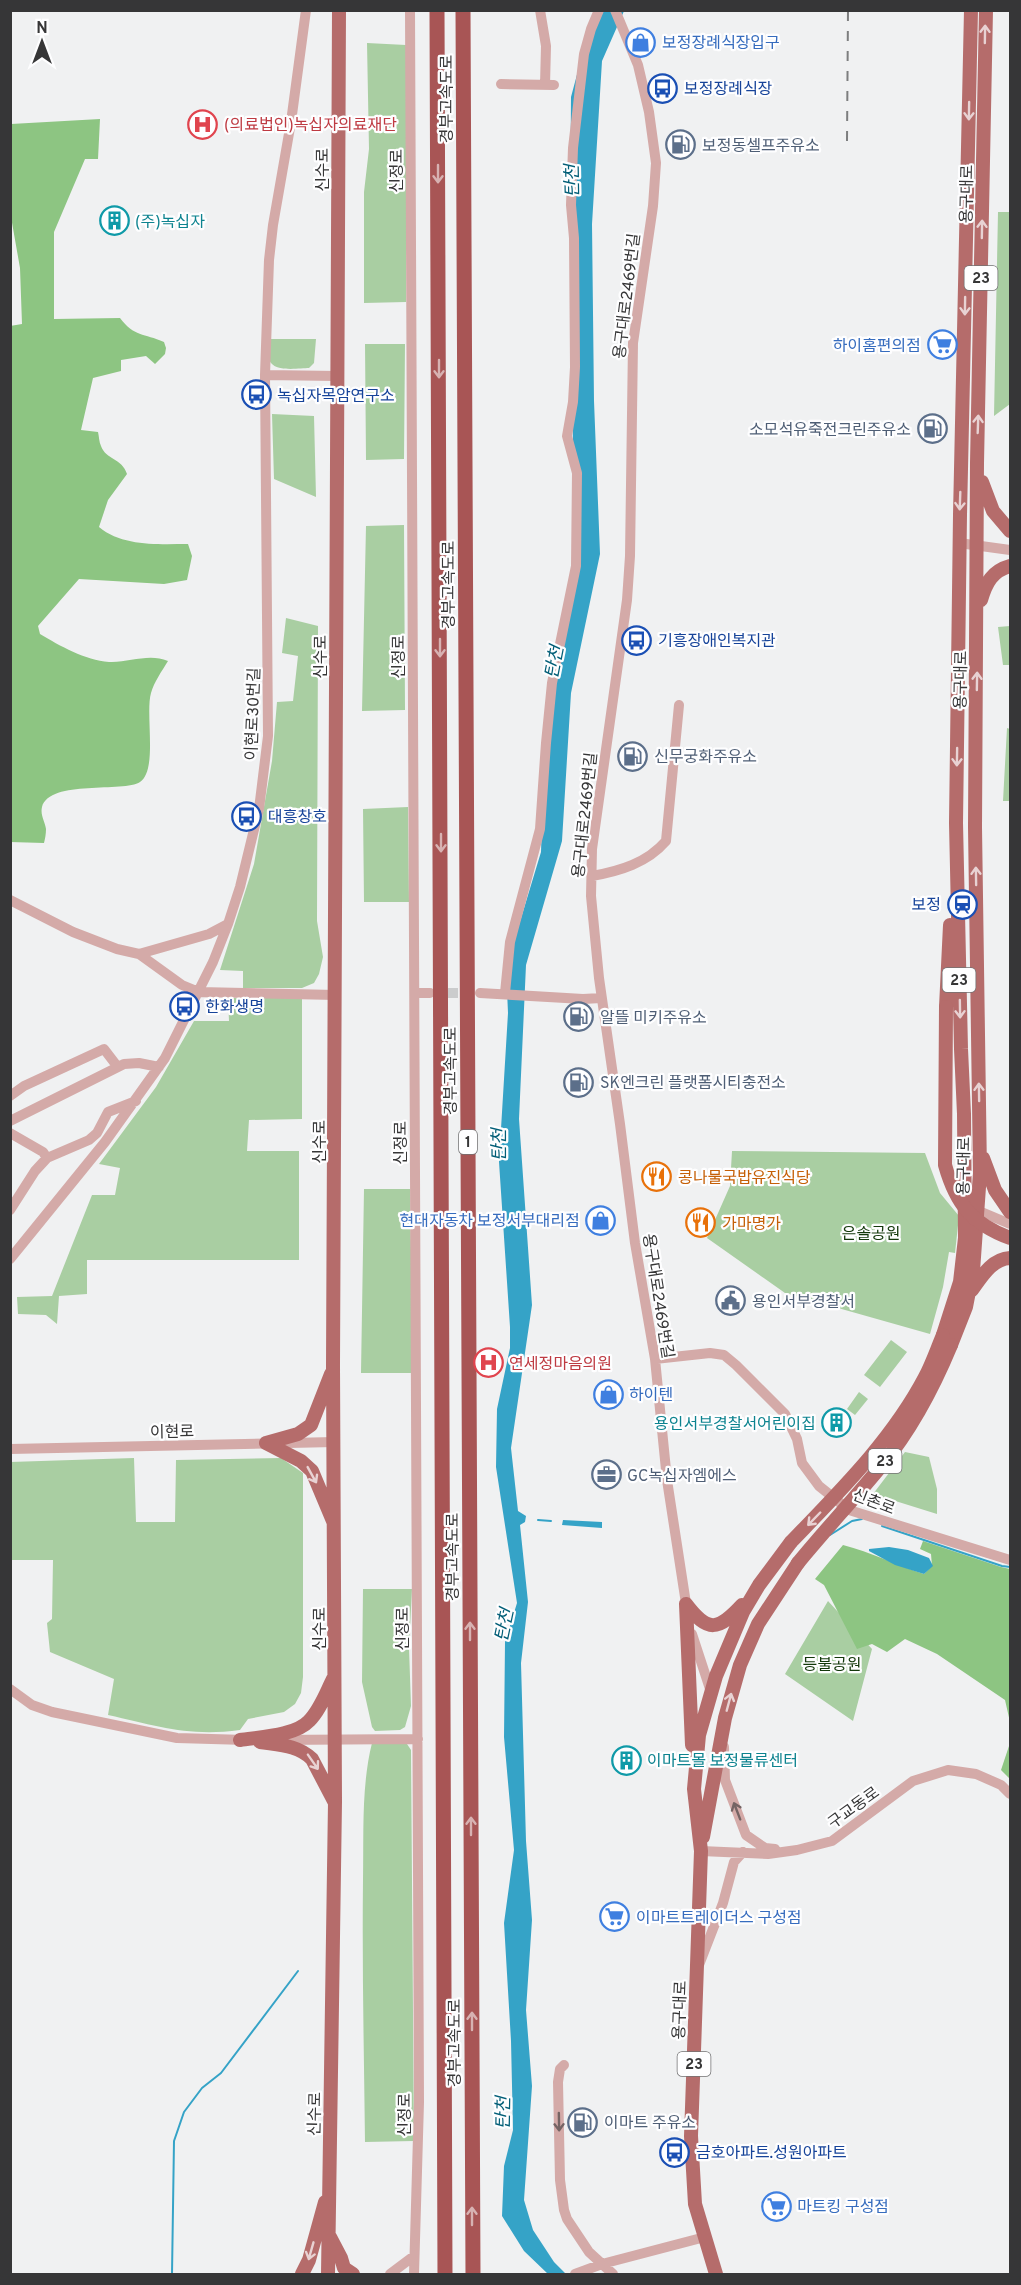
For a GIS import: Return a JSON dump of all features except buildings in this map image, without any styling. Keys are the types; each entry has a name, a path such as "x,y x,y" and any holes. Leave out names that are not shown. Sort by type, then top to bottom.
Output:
{"highway":[{"name":"경부고속도로","path":"437,10 445,2274"},
{"name":"경부고속도로","path":"463,10 472,2274"}],"main road":[{"name":"신수로","path":"328,2274 335,1802 333,1366 339,10"},
{"name":"용구대로","path":"700,1851 723,1731 740,1665 758,1624 798,1563 884,1463 939,1374 963,1256 964,1114 956,845 959,543 971,10"},
{"name":"용구대로","path":"716,2274 694,2204 692,2174 700,1851 694,1789 699,1735 711,1692 735,1631 759,1585 791,1542 868,1459 902,1416 947,1340 967,1300 976,1251 980,1173 975,827 978,611 977,463 986,10"},
{"path":"977,463 986,497 993,511 1011,531"},
{"path":"978,611 985,587 991,577 998,570 1011,566"},
{"path":"960,580 963,576 968,578 969,626 977,636"},
{"path":"956,845 946,1007 945,1166 952,1189 963,1206 979,1222 996,1233 1011,1238"},
{"path":"964,1114 973,1130 975,1173 980,1173"},
{"path":"980,1150 995,1190 1011,1212"},
{"path":"963,1256 969,1252 972,1256 964,1297 967,1300 985,1272 1001,1259 1011,1258"},
{"path":"266,1443 298,1434 311,1425 333,1366"},
{"path":"266,1443 301,1461 312,1471 335,1527"},
{"path":"686,1604 698,1620 711,1626 726,1622 759,1585"},
{"path":"686,1604 694,1789"},
{"path":"240,1740 274,1736 305,1725 316,1712 335,1675"},
{"path":"710,1800 716,1719 711,1692"},
{"path":"700,1851 711,1692"},
{"path":"240,1740 282,1745 301,1750 312,1759 335,1802"},
{"path":"302,2274 309,2260 329,2186"},
{"path":"330,2237 344,2268 354,2274"}],"street":[{"name":"이현로30번길","path":"10,1259 105,1142 159,1067 199,992 228,924 251,849 265,774 268,736 265,375 269,260 306,10"},
{"name":"신정로","path":"410,10 419,2143 414,2274"},
{"path":"501,84 550,85 540,10"},
{"path":"508,993 512,934 540,830 552,683 576,567 577,473 567,436 573,402 575,367 571,205 573,148 581,71 587,40 599,10"},
{"name":"용구대로2469번길","path":"615,10 638,65 654,143 655,187 633,344 630,556 627,600 592,849 591,896 601,998 635,1243 655,1359 667,1480 695,1650 711,1692"},
{"path":"265,375 337,376"},
{"path":"959,543 1011,550"},
{"path":"592,876 636,864 657,851 666,841 679,705"},
{"path":"10,900 73,933 117,949 140,954 182,985 199,992 336,995"},
{"path":"140,954 189,941 228,924"},
{"path":"415,993 430,993"},
{"path":"480,993 601,998"},
{"path":"10,1096 24,1086 104,1049 117,1066"},
{"path":"10,1121 59,1098 117,1066 140,1063 159,1067"},
{"path":"10,1210 35,1171 47,1158 89,1140 97,1133 108,1112 136,1101"},
{"path":"10,1133 43,1152 47,1158"},
{"path":"964,1205 1011,1224"},
{"name":"신촌로","path":"655,1359 710,1353 724,1355 785,1414 797,1439 802,1463 819,1486 849,1510 1011,1560"},
{"name":"이현로","path":"10,1449 335,1442"},
{"path":"10,1689 32,1705 52,1712 177,1738 418,1739"},
{"path":"723,1731 725,1780 746,1835 765,1848 796,1850"},
{"name":"구교동로","path":"700,1851 768,1854 832,1841 913,1781 948,1770 976,1774 1001,1785 1011,1794"},
{"path":"697,1970 723,1903 734,1862 743,1852"},
{"path":"564,2065 560,2068 558,2082 560,2180 564,2210 567,2219 583,2243 613,2274"},
{"path":"577,2274 602,2264 705,2237"},
{"path":"390,2274 414,2256"}],"green space":[{"path":"367,43 406,45 406,302 364,303 364,192 369,149"},
{"path":"100,119 98,159 85,159 54,232 54,319 120,318 135,332 164,342 165,354 155,364 146,356 121,360 121,371 93,378 81,430 98,432 103,451 122,465 127,474 108,500 99,527 130,541 153,544 188,544 192,556 187,580 164,584 79,579 38,626 40,634 64,648 100,661 116,662 153,658 168,661 151,693 150,754 145,776 140,782 119,787 88,788 58,793 48,798 42,807 46,829 44,843 10,842 10,326 22,324 20,268 11,217 11,124"},
{"path":"998,212 1010,212 1010,404 994,416"},
{"path":"270,339 316,339 314,363 309,368 284,369 274,366 269,358"},
{"path":"365,344 405,344 404,459 366,460"},
{"path":"272,414 314,416 316,497 274,479"},
{"path":"404,525 405,710 362,711 366,526"},
{"path":"286,618 318,626 317,921 323,957 314,983 302,988 243,988 243,971 220,970 254,864 272,761 277,702 293,701 298,656 282,653"},
{"path":"1010,626 1010,665 1003,665 998,627"},
{"path":"1007,728 1010,729 1010,801 1003,801"},
{"path":"408,807 409,902 364,902 363,809"},
{"path":"228,998 302,998 302,1119 249,1120 247,1151 299,1151 299,1260 87,1260 87,1294 59,1296 57,1324 46,1315 18,1314 17,1297 52,1296 92,1195 115,1195 120,1168 99,1164 156,1087 194,1021 229,1021"},
{"name":"은솔공원","path":"732,1151 925,1153 940,1193 959,1216 955,1253 949,1252 943,1287 930,1334 785,1293 707,1238 730,1186"},
{"path":"364,1189 410,1189 413,1373 361,1373"},
{"path":"891,1340 907,1352 880,1387 864,1375"},
{"path":"859,1392 868,1399 855,1415 847,1409"},
{"path":"905,1452 929,1457 937,1489 937,1514 873,1494"},
{"path":"134,1458 136,1522 175,1522 176,1460 281,1458 303,1473 303,1677 301,1693 295,1704 284,1712 248,1719 240,1730 222,1732 173,1729 108,1715 114,1679 50,1652 47,1623 52,1619 53,1560 11,1560 10,1462"},
{"path":"923,1541 1010,1569 1010,1722 1005,1700 937,1654 905,1639 887,1652 872,1644 857,1649 824,1585 815,1579 843,1545 924,1574 932,1566 931,1554 920,1549"},
{"path":"363,1589 412,1589 409,1648 411,1706 405,1727 400,1730 375,1731 372,1727 362,1682"},
{"name":"등불공원","path":"828,1601 872,1649 853,1721 785,1674"},
{"path":"372,1743 407,1744 411,1750 414,2141 365,2142 363,1828 366,1777"},
{"path":"1010,1743 1010,1779 1001,1770"}],"water":[{"name":"탄천","path":"594,11 624,11 602,61 592,224 594,401 600,554 571,693 562,841 526,965 519,1119 532,1305 511,1448 518,1511 526,1516 525,1522 520,1525 528,1602 521,1663 526,1841 532,1920 526,2010 532,2086 524,2200 533,2230 554,2262 566,2274 548,2274 524,2251 502,2216 504,2166 513,2130 511,2041 504,1923 514,1850 504,1737 505,1642 517,1603 496,1467 497,1409 510,1348 499,1162 508,1013 506,968 541,852 545,733 579,527 573,447 570,244 571,97"},
{"path":"563,1520 602,1522 602,1528 562,1525"},
{"path":"889,1547 908,1550 929,1558 933,1566 924,1574 895,1565 869,1551 869,1549"}],"waterway":[{"path":"830,1535 852,1521 862,1519"},
{"path":"538,1520 551,1521"},
{"path":"882,1526 1010,1567"},
{"path":"172,2274 174,2141 184,2112 202,2088 221,2073 298,1971"}],"tunnel":[{"path":"433,993 472,993"}],"railway":[{"path":"847,141 848,10"}],"place":[{"name":"보정장례식장입구","path":"641,42"},
{"name":"보정장례식장","path":"663,88"},
{"name":"(의료법인)녹십자의료재단","path":"203,124"},
{"name":"보정동셀프주유소","path":"681,145"},
{"name":"(주)녹십자","path":"114,221"},
{"name":"하이홈편의점","path":"942,345"},
{"name":"녹십자목암연구소","path":"256,395"},
{"name":"소모석유죽전크린주유소","path":"932,429"},
{"name":"기흥장애인복지관","path":"637,640"},
{"name":"신무궁화주유소","path":"633,756"},
{"name":"대흥창호","path":"247,816"},
{"name":"보정","path":"962,904"},
{"name":"한화생명","path":"184,1006"},
{"name":"알뜰 미키주유소","path":"579,1017"},
{"name":"SK엔크린 플랫폼시티충전소","path":"579,1082"},
{"name":"콩나물국밥유진식당","path":"657,1177"},
{"name":"현대자동차 보정서부대리점","path":"601,1220"},
{"name":"가마명가","path":"701,1223"},
{"name":"용인서부경찰서","path":"731,1301"},
{"name":"연세정마음의원","path":"488,1363"},
{"name":"하이텐","path":"608,1394"},
{"name":"용인서부경찰서어린이집","path":"837,1423"},
{"name":"GC녹십자엠에스","path":"606,1475"},
{"name":"이마트몰 보정물류센터","path":"626,1760"},
{"name":"이마트트레이더스 구성점","path":"615,1917"},
{"name":"이마트 주유소","path":"583,2122"},
{"name":"금호아파트.성원아파트","path":"675,2152"},
{"name":"마트킹 구성점","path":"776,2206"}]}
